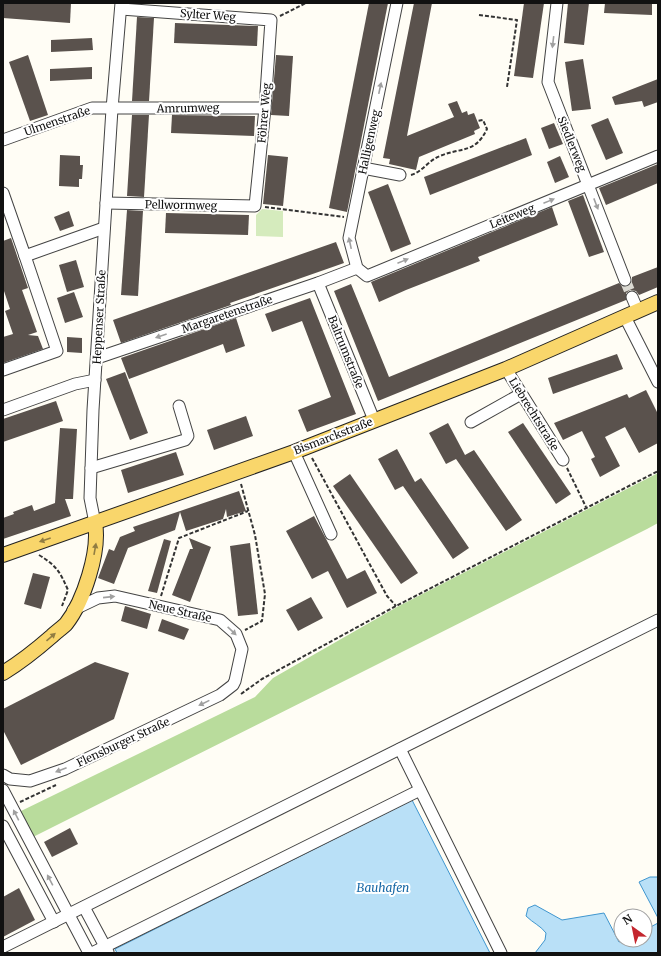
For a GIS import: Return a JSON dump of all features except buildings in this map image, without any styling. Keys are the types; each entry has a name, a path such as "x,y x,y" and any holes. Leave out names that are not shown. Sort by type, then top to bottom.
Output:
{"main road":[{"name":"Bismarckstraße","path":"3,556 300,450 506,369 658,302"},
{"name":"Heppenser Straße","path":"3,673 20,663 66,624 67,609 82,594 92,566 96,545 95,523"}],"street":[{"name":"Halligenweg","path":"357,268 349,238 397,3"},
{"name":"Siedlerweg","path":"557,3 548,82 625,280"},
{"name":"Sylter Weg","path":"121,6 271,20"},
{"name":"Heppenser Straße","path":"95,523 90,498 95,380 112,109 121,6"},
{"name":"Föhrer Weg","path":"255,206 265,108 271,20"},
{"name":"Ulmenstraße","path":"3,140 92,108 112,109"},
{"name":"Amrumweg","path":"112,109 265,108"},
{"name":"Leiteweg","path":"357,268 367,276 658,156"},
{"path":"363,168 400,175"},
{"path":"3,193 57,351 3,370"},
{"name":"Pellwormweg","path":"106,203 255,206"},
{"path":"25,256 104,228"},
{"name":"Margaretenstraße","path":"97,358 318,283 357,268"},
{"name":"Baltrumstraße","path":"318,283 374,420"},
{"path":"632,297 638,311"},
{"path":"625,317 658,382"},
{"name":"Liebrechtstraße","path":"506,369 563,460"},
{"path":"3,410 76,384 95,380"},
{"path":"472,422 522,394"},
{"path":"92,468 185,440 188,436 179,406"},
{"path":"300,450 332,534"},
{"name":"Neue Straße","path":"67,609 98,598 115,596 157,607 220,620 236,634"},
{"path":"3,947 658,620"},
{"name":"Flensburger Straße","path":"3,775 10,779 30,781 65,769 220,695 234,685 242,648 236,634"},
{"path":"400,749 501,953"},
{"path":"3,790 89,953"},
{"path":"92,953 107,950 420,790"},
{"path":"3,826 54,922"},
{"path":"12,844 27,836"},
{"path":"84,907 107,950"}],"path":[{"path":"271,20 306,3"},
{"path":"479,16 517,20 507,87"},
{"path":"400,175 408,176 417,173 439,156 469,149 478,143 487,129 483,120 477,121"},
{"path":"255,206 353,218"},
{"path":"300,450 387,596 396,606"},
{"path":"563,460 586,508"},
{"path":"236,634 262,621 265,594 255,536 238,471"},
{"path":"246,691 262,679 396,606 658,471"},
{"path":"157,607 179,538 248,511"},
{"path":"38,555 54,564 64,581 68,590 67,609"}],"green space":[{"path":"262,209 283,211 283,237 256,236 256,215"},
{"path":"658,473 658,523 647,529 33,837 19,812 255,697 273,678 397,607"}],"water":[{"name":"Bauhafen","path":"412,800 490,953 117,953 115,949"},
{"path":"650,877 658,877 658,918 653,908 639,882"},
{"path":"535,905 562,920 604,913 613,930 613,948 653,948 653,926 658,923 658,953 535,953 545,940 546,933 542,928 526,916 528,908"}],"tunnel":[{"path":"625,280 632,297"}]}
